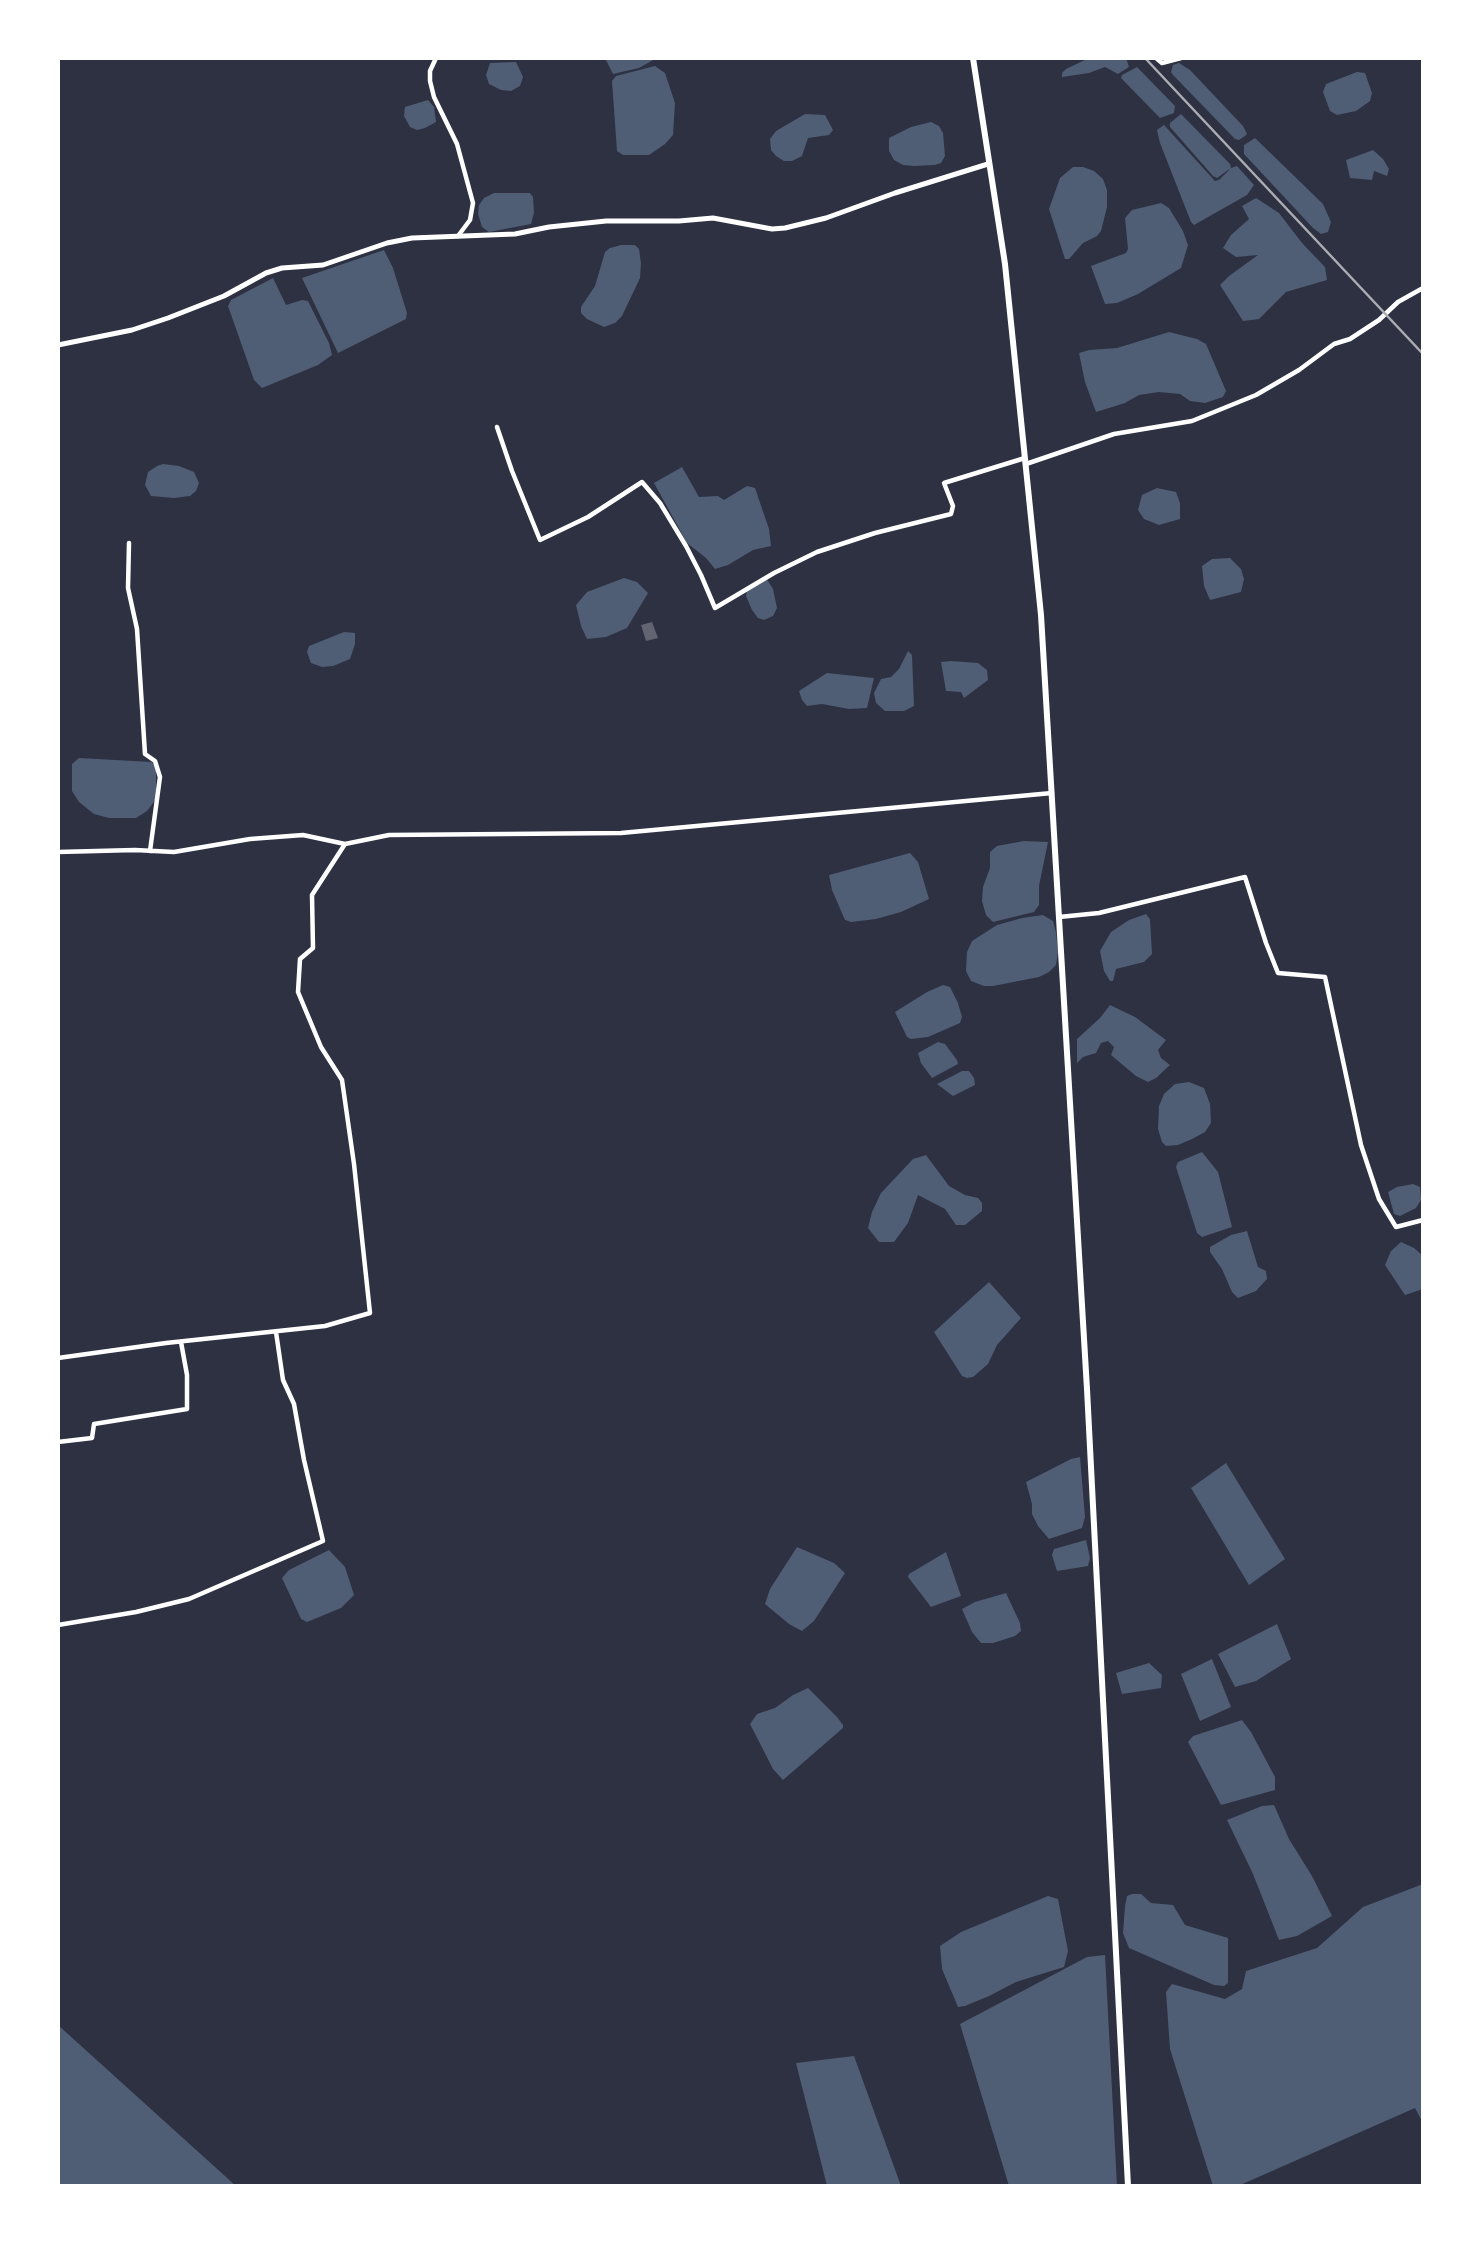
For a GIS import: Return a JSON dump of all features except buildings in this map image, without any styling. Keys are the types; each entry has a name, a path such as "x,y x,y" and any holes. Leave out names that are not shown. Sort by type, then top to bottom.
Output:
{"main road":[{"path":"973,58 1005,264 1041,615 1087,1389 1128,2186"}],"street":[{"path":"436,58 430,71 434,97 457,144 474,203 470,220 458,237"},
{"path":"1156,58 1162,63 1181,58"},
{"path":"58,345 132,330 224,296 266,273 282,268 323,265 387,243 412,239 515,234 549,227 616,221 713,218 772,229 785,228 826,218 988,164"},
{"path":"497,427 540,540 588,517 642,482 660,503 686,547 715,608 774,572 817,552 875,533 951,514 953,506 944,484 1114,434 1192,421 1256,395 1299,370 1334,344 1350,339 1379,320 1398,302 1423,288"},
{"path":"129,543 128,588 137,629 145,754 155,761 160,777 150,850"},
{"path":"58,852 174,852 250,839 303,835 345,844 389,835 621,833 1052,793"},
{"path":"58,1358 326,1326 370,1313 342,1080 321,1047 298,992 300,959 313,948 312,895 345,844"},
{"path":"1059,917 1099,913 1245,877 1278,973 1325,977 1361,1145 1379,1199 1396,1227 1423,1220"},
{"path":"58,1625 136,1612 189,1599 323,1541 294,1404 283,1380 276,1332"},
{"path":"58,1442 92,1438 94,1424 187,1409 187,1375 181,1342"}],"water":[{"path":"605,58 655,59 639,68 613,74"},
{"path":"1089,58 1126,58 1129,67 1118,74 1105,67 1089,73 1062,77 1066,69"},
{"path":"516,62 523,77 520,86 511,91 489,84 486,75 490,63"},
{"path":"1179,63 1190,70 1243,126 1247,134 1245,136 1239,140 1235,139 1173,75 1173,65"},
{"path":"655,66 665,73 675,103 673,135 649,155 623,155 617,151 612,81 616,76"},
{"path":"1137,67 1175,106 1174,113 1160,118 1121,78"},
{"path":"1357,72 1365,73 1372,93 1370,101 1356,111 1337,115 1330,111 1323,92 1326,84"},
{"path":"428,100 434,107 436,122 417,130 410,127 404,116 405,107"},
{"path":"805,114 825,115 833,130 829,135 808,138 802,156 792,161 784,161 771,150 770,139 776,131"},
{"path":"1181,114 1231,168 1217,178 1213,176 1170,127 1170,123"},
{"path":"931,122 939,126 943,133 945,156 941,163 914,166 903,165 894,160 889,151 889,138 911,127"},
{"path":"1164,125 1215,181 1237,166 1254,185 1247,195 1194,225 1157,130"},
{"path":"1255,138 1323,204 1331,222 1328,232 1321,234 1313,228 1244,154 1244,145"},
{"path":"1373,150 1389,169 1387,176 1374,171 1372,180 1350,178 1346,160"},
{"path":"1073,167 1094,171 1103,179 1107,190 1107,207 1101,231 1097,236 1083,243 1069,259 1065,259 1049,209 1060,178"},
{"path":"494,193 530,193 533,197 534,213 531,224 489,232 482,227 478,214 479,205 484,198"},
{"path":"1256,198 1279,213 1325,267 1327,280 1286,292 1259,319 1243,321 1220,285 1258,255 1236,257 1223,248 1231,235 1249,219 1242,206"},
{"path":"1161,203 1169,208 1188,245 1181,268 1138,294 1117,303 1105,304 1091,266 1126,253 1128,249 1125,218 1132,210"},
{"path":"621,245 635,245 639,249 640,278 622,316 615,323 604,327 587,319 581,313 581,307 595,286 605,252"},
{"path":"384,250 393,268 407,313 406,319 338,353 302,278"},
{"path":"273,278 286,305 308,301 329,343 332,355 318,365 262,388 254,380 228,306 231,300"},
{"path":"1169,332 1206,344 1226,391 1223,397 1205,403 1190,401 1180,394 1159,392 1139,395 1125,403 1096,412 1085,382 1079,353 1117,348"},
{"path":"163,464 194,472 199,483 196,491 190,496 174,498 151,496 145,485 148,472"},
{"path":"682,467 699,497 718,496 724,500 747,486 755,488 769,529 771,546 753,550 728,565 715,569 687,543 654,483"},
{"path":"1157,488 1176,492 1180,503 1180,519 1159,525 1144,519 1138,510 1142,495"},
{"path":"1230,558 1241,569 1244,579 1241,592 1210,600 1204,586 1202,566 1212,559"},
{"path":"624,578 637,582 648,593 627,628 606,637 587,639 576,605 587,592"},
{"path":"766,578 773,589 777,608 773,616 764,620 758,618 752,610 746,596 747,590"},
{"path":"344,632 355,633 350,659 333,666 322,667 311,663 307,652 309,646"},
{"path":"908,651 912,655 914,706 904,711 885,711 876,703 874,693 881,679 891,677 899,669"},
{"path":"941,662 978,663 987,670 988,680 964,698 961,692 946,691"},
{"path":"827,673 874,678 867,708 849,709 822,704 807,706 799,691"},
{"path":"79,758 152,762 156,768 156,799 147,811 136,818 109,818 94,814 79,802 72,791 72,764"},
{"path":"1024,841 1048,842 1039,886 1039,905 1034,912 993,922 986,915 982,901 983,887 990,868 990,852 997,846"},
{"path":"910,853 918,862 929,899 901,912 876,919 851,922 845,920 832,890 829,875"},
{"path":"1146,914 1150,919 1152,954 1144,962 1116,969 1113,981 1110,981 1104,971 1100,951 1111,932 1129,920"},
{"path":"1043,915 1053,921 1058,952 1056,965 1049,972 1039,977 993,986 971,981 966,971 967,952 972,941 997,925"},
{"path":"943,985 950,987 958,1003 962,1017 960,1023 928,1037 907,1037 895,1012"},
{"path":"1110,1005 1135,1017 1166,1040 1158,1050 1161,1058 1170,1065 1156,1078 1148,1082 1136,1076 1111,1055 1114,1047 1108,1041 1101,1043 1096,1053 1083,1057 1077,1063 1077,1039"},
{"path":"938,1042 945,1044 958,1064 932,1078 921,1063 918,1053"},
{"path":"962,1071 969,1071 975,1085 953,1096 937,1084"},
{"path":"1189,1082 1204,1088 1210,1104 1211,1123 1205,1132 1192,1139 1178,1145 1166,1146 1158,1129 1159,1106 1164,1094 1175,1084"},
{"path":"1202,1152 1218,1172 1232,1227 1202,1237 1197,1233 1176,1167 1178,1162"},
{"path":"926,1155 949,1186 965,1195 978,1198 982,1203 982,1211 965,1225 956,1225 945,1209 918,1195 908,1223 894,1242 879,1242 868,1228 881,1193 913,1159"},
{"path":"1413,1184 1420,1187 1421,1200 1416,1208 1400,1216 1394,1214 1388,1192"},
{"path":"1247,1231 1258,1267 1266,1271 1267,1279 1256,1291 1238,1298 1210,1252 1210,1247 1231,1235"},
{"path":"1401,1242 1423,1256 1423,1289 1405,1295 1385,1265 1391,1251"},
{"path":"989,1282 1021,1318 997,1345 988,1364 973,1377 967,1378 962,1376 934,1332"},
{"path":"1080,1457 1085,1517 1082,1528 1049,1539 1032,1514 1026,1482"},
{"path":"1226,1463 1285,1559 1249,1585 1191,1488"},
{"path":"1086,1540 1090,1558 1088,1566 1057,1571 1052,1555 1054,1549"},
{"path":"797,1547 834,1563 845,1573 814,1621 802,1631 765,1604 770,1589"},
{"path":"329,1550 345,1567 354,1595 341,1608 307,1622 301,1619 282,1578 289,1570"},
{"path":"946,1552 961,1596 931,1607 908,1577"},
{"path":"1006,1593 1021,1631 1015,1636 993,1643 981,1643 972,1632 962,1609 975,1602"},
{"path":"1277,1624 1291,1659 1256,1681 1235,1687 1218,1654"},
{"path":"1212,1659 1231,1707 1200,1721 1181,1674"},
{"path":"1149,1663 1162,1675 1161,1688 1122,1694 1116,1673"},
{"path":"808,1688 837,1717 843,1728 783,1780 773,1769 750,1724 757,1714 775,1708"},
{"path":"1242,1720 1275,1777 1275,1790 1221,1805 1188,1742 1193,1736"},
{"path":"1274,1805 1289,1839 1332,1916 1297,1936 1279,1940 1253,1874 1227,1820 1262,1806"},
{"path":"1423,1884 1423,2123 1415,2108 1238,2186 1213,2186 1170,2049 1166,1992 1172,1984 1225,1999 1242,1989 1246,1971 1317,1948 1363,1907"},
{"path":"1141,1894 1151,1903 1173,1905 1185,1925 1228,1938 1228,1983 1224,1986 1214,1985 1129,1948 1123,1933 1127,1896"},
{"path":"1048,1896 1058,1899 1068,1951 1064,1967 1016,1982 989,1996 958,2007 942,1969 940,1946 961,1932"},
{"path":"1105,1955 1117,2186 1009,2186 960,2024 1087,1957"},
{"path":"58,2025 236,2186 58,2186"},
{"path":"854,2056 901,2186 827,2186 796,2063"}],"railway":[{"path":"1145,58 1423,354"}]}
